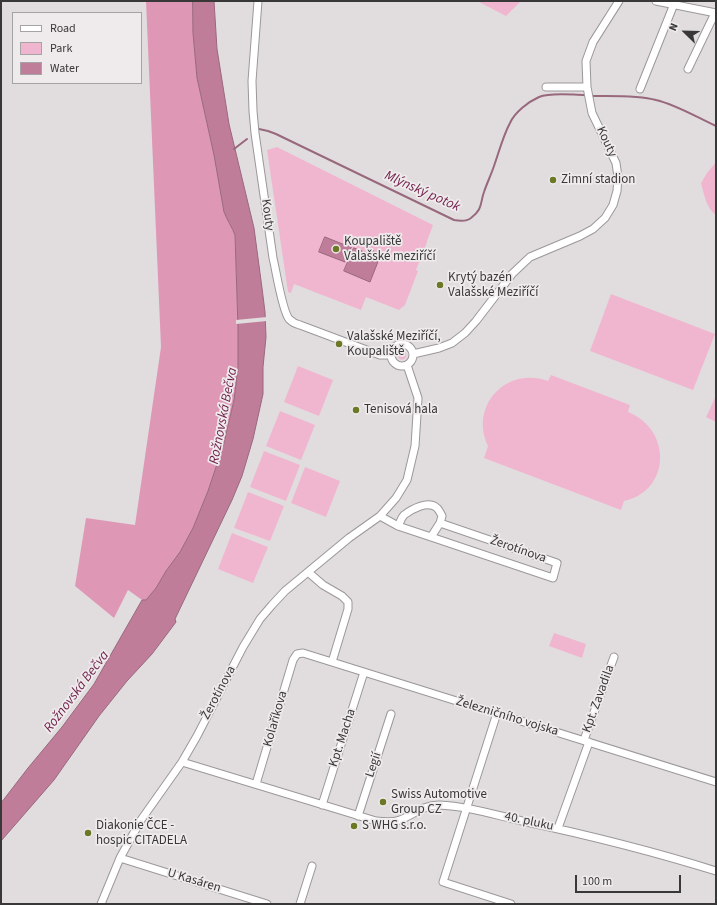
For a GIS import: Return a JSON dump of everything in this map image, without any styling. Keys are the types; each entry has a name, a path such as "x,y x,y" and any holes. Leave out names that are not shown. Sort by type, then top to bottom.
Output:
{"street":[{"name":"Kouty","path":"258,1 252,81 254,122 276,276 286,312 290,320 300,326 380,355 391,355 392,360 398,365 407,365"},
{"name":"Kouty","path":"413,354 439,348 452,343 465,333 476,321 512,274 530,257 594,229 605,218 613,205 617,191 618,177 616,163 592,113 586,61 593,42 619,1"},
{"path":"656,1 715,13 688,69"},
{"path":"640,89 674,4"},
{"path":"546,86 588,87"},
{"path":"391,355 394,347 398,345 406,344 410,346 413,358 407,365"},
{"name":"Žerotínova","path":"101,904 120,858 141,820 182,762 252,632 272,605 285,591 349,538 380,516 396,498 407,480 415,446 418,398 407,365"},
{"path":"398,526 403,516 412,510 426,505 432,505 437,508 442,516 440,523 431,537"},
{"name":"Žerotínova","path":"380,516 398,526 553,578 557,563 440,523"},
{"path":"308,572 320,583 342,596 348,602 348,609 332,662"},
{"name":"Železničního vojska","path":"297,654 306,654 716,782"},
{"name":"Kolaříkova","path":"256,784 292,664 297,654"},
{"name":"Kpt. Zavadila","path":"558,828 614,657"},
{"name":"Kpt. Macha","path":"322,805 364,672"},
{"path":"496,713 444,882 511,904"},
{"name":"Legií","path":"358,816 390,714"},
{"name":"40. pluku","path":"182,762 376,821 389,822 401,820 418,810 438,805 466,809 558,828 651,852 716,871"},
{"name":"U Kasáren","path":"120,858 267,904"},
{"path":"300,904 312,866"}],"green space":[{"path":"477,1 521,1 506,16"},
{"path":"277,147 433,225 405,305 399,310 366,297 361,310 294,284 291,293 288,292 267,150"},
{"path":"716,162 716,215 708,205 701,183"},
{"path":"611,294 715,334 693,390 590,351"},
{"path":"402,350 407,355 402,360 397,355"},
{"path":"298,366 333,380 319,416 284,402"},
{"path":"551,375 630,405 628,412 642,420 653,432 658,445 660,459 658,473 651,485 639,495 624,501 621,510 484,458 488,446 483,431 484,416 488,403 496,392 506,384 519,379 533,378 548,381"},
{"path":"716,396 716,422 706,417"},
{"path":"280,411 315,425 301,460 266,446"},
{"path":"264,451 300,465 286,501 250,487"},
{"path":"305,467 340,481 326,517 291,503"},
{"path":"248,492 284,506 270,541 234,528"},
{"path":"232,533 268,547 253,583 218,569"},
{"path":"554,633 586,644 582,658 549,646"}],"shaded area":[{"path":"146,1 193,1 193,33 197,78 214,155 224,212 235,235 238,368 234,400 223,445 208,491 193,528 180,552 156,588 146,600 142,600 128,590 114,618 75,586 86,518 135,525 161,347"}],"water":[{"path":"193,1 214,1 217,49 229,124 254,228 265,312 266,337 263,367 263,394 253,439 242,476 232,500 175,619 176,622 152,654 127,681 99,716 54,780 1,841 1,803 62,727 94,684 142,600 146,600 156,588 180,552 193,528 208,491 224,443 234,400 238,368 235,235 224,212 214,155 197,78 193,33"},
{"name":"Koupaliště Valašské meziříčí","path":"325,237 345,245 347,241 353,243 345,262 319,252"},
{"path":"354,248 367,253 369,249 381,254 370,282 344,271"}],"pier":[{"path":"267,317 267,321 236,324 236,320"}],"waterway":[{"name":"Mlýnský potok","path":"259,129 276,134 454,220 465,221 478,212 505,133 518,111 544,95 585,95"},
{"name":"Mlýnský potok","path":"593,96 649,98 679,108 716,126"},
{"name":"Mlýnský potok","path":"234,149 247,139"}],"place":[{"name":"Zimní stadion","path":"553,180"},
{"name":"Koupaliště Valašské meziříčí","path":"336,249"},
{"name":"Krytý bazén Valašské Meziříčí","path":"440,285"},
{"name":"Valašské Meziříčí, Koupaliště","path":"339,344"},
{"name":"Tenisová hala","path":"356,410"},
{"name":"Swiss Automotive Group CZ","path":"383,802"},
{"name":"S WHG s.r.o.","path":"354,826"},
{"name":"Diakonie ČCE - hospic CITADELA","path":"88,833"}],"water label":[{"name":"Rožnovská Bečva","path":"224,416"},
{"name":"Rožnovská Bečva","path":"77,692"}]}
